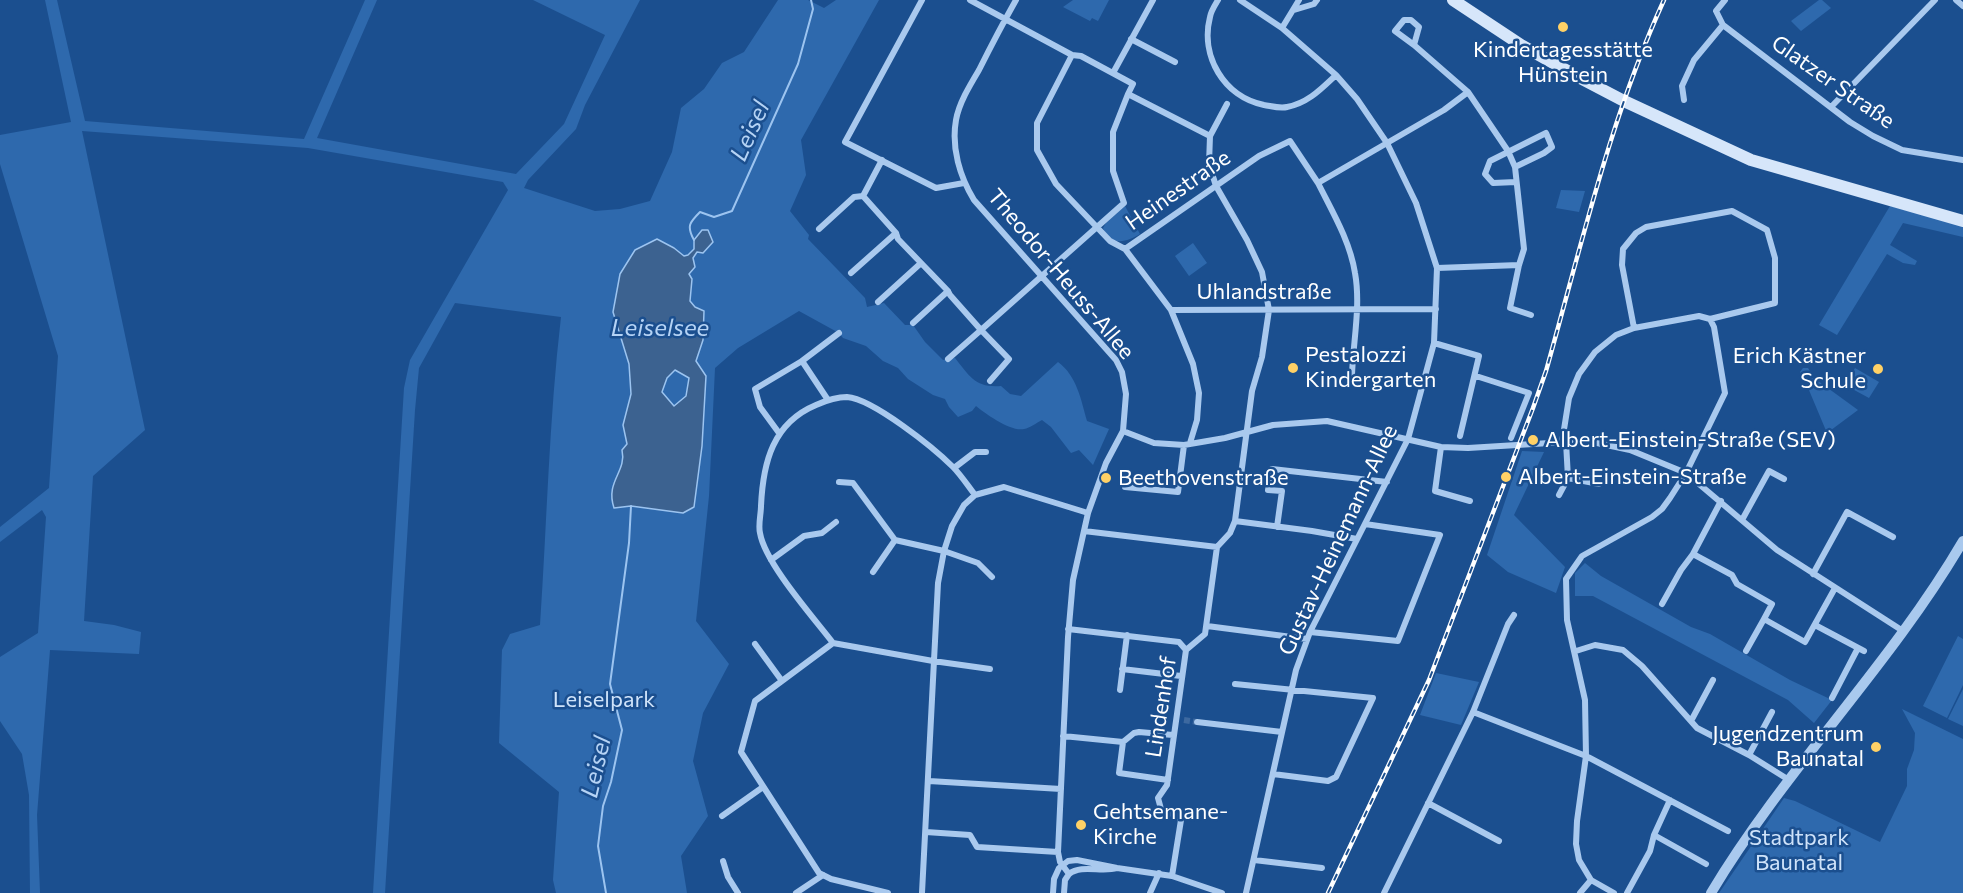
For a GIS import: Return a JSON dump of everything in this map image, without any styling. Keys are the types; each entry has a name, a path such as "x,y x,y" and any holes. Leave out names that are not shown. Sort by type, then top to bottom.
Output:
{"main road":[{"path":"1453,0 1521,45 1582,79 1751,160 1963,221"}],"street":[{"path":"922,0 845,142 936,189 964,183"},
{"path":"948,359 1098,229 1124,203 1113,171 1113,132 1133,84 1082,56 1072,55 970,0"},
{"name":"Theodor-Heuss-Allee","path":"1016,0 966,93 956,120 955,146 964,183 974,200 1119,366 1126,394 1123,431 1106,463 1088,513 1073,580 1068,628 1058,852 1058,857 1069,874"},
{"path":"1113,73 1152,0"},
{"path":"1218,0 1210,15 1208,41 1214,68 1236,92 1255,102 1285,108 1311,99 1336,75"},
{"path":"1240,0 1282,28 1299,0"},
{"path":"1294,10 1314,4 1317,0"},
{"path":"1684,100 1682,86 1694,60 1723,25 1716,11 1725,0"},
{"path":"1832,107 1935,0"},
{"path":"1956,0 1963,6"},
{"name":"Glatzer Straße","path":"1723,25 1850,122 1874,136 1902,150 1963,160"},
{"name":"Gustav-Heinemann-Allee","path":"1246,893 1290,690 1308,635 1408,439 1434,343 1436,309 1437,268 1416,203 1387,143 1357,99 1336,75 1282,28"},
{"path":"1131,39 1174,62"},
{"path":"1414,45 1468,92 1508,151 1515,167 1524,249 1509,308 1531,315"},
{"name":"Heinestraße","path":"1072,55 1037,123 1037,150 1056,184 1110,241 1125,249 1258,156 1290,141 1318,183 1342,233 1355,273 1357,310"},
{"path":"1318,183 1444,110 1468,92"},
{"path":"1128,94 1210,136"},
{"path":"1227,104 1210,136 1209,164 1216,186 1247,240 1262,272 1269,310 1262,357 1252,391 1246,426 1235,521 1230,533 1217,547 1207,626 1398,642 1440,536 1365,524"},
{"path":"1515,167 1552,147 1546,133 1490,161 1485,174 1493,183 1516,182"},
{"path":"863,196 882,160"},
{"path":"819,229 854,197 863,196"},
{"path":"863,196 898,238 1009,359 990,381"},
{"path":"1558,495 1568,478 1564,442 1569,398 1579,374 1595,352 1616,335 1634,328 1699,316 1710,319 1775,303 1775,258 1767,230 1732,211 1646,227 1629,240 1623,249 1622,265 1634,328"},
{"path":"851,273 896,233"},
{"name":"Uhlandstraße","path":"1125,249 1171,310 1193,364 1199,393 1197,420 1187,444"},
{"path":"878,302 921,263"},
{"path":"1437,268 1519,265"},
{"path":"913,323 948,291"},
{"name":"Uhlandstraße","path":"1171,310 1436,309"},
{"name":"Uhlandstraße","path":"1352,375 1357,310"},
{"path":"1614,893 1591,880 1579,860 1576,844 1586,756 1586,700 1568,620 1566,579 1582,556 1652,517 1662,509 1686,473 1725,393 1714,327 1710,319"},
{"path":"779,433 760,407 755,389 802,361 839,333"},
{"path":"1434,343 1479,356 1460,436"},
{"path":"802,361 828,400"},
{"path":"1476,376 1529,393 1511,438"},
{"path":"975,495 954,468 933,448 875,408 848,397 828,400 801,411 779,433 767,458 762,487 760,533 771,560 833,643 933,662 990,669"},
{"path":"1123,431 1154,443 1187,444 1247,433 1273,425 1327,421 1441,447 1468,448 1564,442 1596,443 1630,450 1686,473 1777,550 1903,631"},
{"path":"1125,487 1178,492 1187,444"},
{"path":"1441,447 1435,491 1470,501"},
{"path":"954,468 975,452 986,452"},
{"path":"1277,527 1282,491 1268,490 1272,469 1387,482"},
{"path":"1742,520 1769,471 1784,479"},
{"path":"1568,478 1599,484"},
{"path":"839,482 853,483 895,540 944,551 978,563 992,577"},
{"path":"922,893 938,583 944,551 952,526 964,505 975,495 1004,487 1088,513"},
{"path":"1662,604 1693,554 1721,501"},
{"path":"1813,574 1847,512 1893,537"},
{"path":"1235,521 1358,539"},
{"path":"771,560 804,536 822,533 836,522"},
{"path":"1084,531 1217,547"},
{"path":"873,572 895,540"},
{"path":"1711,893 1745,839 1903,631 1949,567 1963,541"},
{"path":"1693,554 1732,574 1737,584 1772,604 1746,651"},
{"path":"1764,619 1806,642 1835,588"},
{"path":"1384,893 1473,712 1508,624 1514,615"},
{"path":"1815,625 1861,650 1832,698"},
{"name":"Lindenhof","path":"1172,876 1180,818 1161,809 1158,801 1168,780 1186,651 1206,634 1207,626"},
{"path":"1068,628 1179,642 1186,651"},
{"path":"1120,690 1127,635"},
{"path":"833,643 755,701 741,752 817,870 831,879 888,893"},
{"path":"755,644 782,681"},
{"path":"1576,651 1595,645 1623,650 1642,666 1697,728 1749,755 1789,780"},
{"path":"1122,669 1181,676"},
{"path":"1691,721 1713,680"},
{"name":"Gustav-Heinemann-Allee","path":"1235,684 1290,690"},
{"path":"1273,774 1328,781 1336,777 1373,698 1290,690"},
{"path":"1473,712 1586,756 1728,831"},
{"path":"1749,755 1772,712"},
{"path":"1175,719 1184,720"},
{"path":"1197,722 1282,732"},
{"path":"1168,780 1119,773 1123,742 1134,733 1173,735"},
{"path":"1063,736 1123,742"},
{"path":"929,781 1061,789"},
{"path":"722,816 763,787"},
{"path":"1627,893 1650,851 1653,835 1670,800"},
{"path":"1428,803 1499,841"},
{"path":"926,832 970,835 977,847 1058,852"},
{"path":"1653,835 1706,864"},
{"path":"1053,893 1054,879 1062,865 1068,861 1077,860 1159,873 1222,893"},
{"path":"1254,860 1322,868"},
{"path":"723,861 728,877 738,893"},
{"path":"1064,893 1065,880 1076,870 1110,871 1117,868"},
{"path":"1150,893 1159,873"},
{"path":"796,893 823,875"},
{"path":"1580,893 1591,880"}],"green space":[{"name":"Leiselpark","path":"45,0 57,0 85,121 304,139 365,0 377,0 317,138 516,174 564,124 605,35 533,0 640,0 585,105 576,129 528,180 524,188 595,211 620,209 650,201 672,152 681,108 704,89 722,63 744,52 778,0 808,0 824,8 836,0 879,0 801,140 806,175 790,211 809,235 808,239 865,298 867,307 884,303 905,325 913,325 925,342 943,360 955,358 979,383 1001,386 1010,394 1021,396 1058,362 1074,381 1087,421 1109,429 1093,465 1079,450 1071,453 1051,427 1042,420 1028,428 1012,428 976,406 972,411 958,417 945,399 933,395 908,379 898,368 883,361 866,346 843,338 839,333 799,311 738,348 715,368 709,496 696,621 729,664 703,713 693,761 708,816 681,856 687,893 556,893 553,880 559,792 499,743 502,650 510,634 540,625 551,432 561,317 455,303 419,368 385,893 373,893 404,388 410,360 508,190 503,182 308,148 82,131 145,430 93,476 84,621 141,632 139,654 50,650 37,815 40,893 30,893 29,795 22,754 0,721 0,657 38,633 46,517 42,510 0,542 0,527 49,488 58,356 0,164 0,135 71,122"},
{"path":"1073,0 1109,0 1098,21 1092,18 1090,21 1063,7"},
{"path":"1819,0 1831,8 1801,31 1791,21"},
{"path":"1561,190 1585,191 1579,212 1556,208"},
{"path":"1125,206 1140,234 1124,241 1114,240 1106,234 1103,228"},
{"path":"1890,206 1963,225 1963,237 1903,223 1890,245 1917,261 1915,265 1903,263 1887,254 1837,335 1819,325"},
{"path":"1193,243 1207,263 1189,276 1175,256"},
{"path":"1803,368 1808,368 1814,378 1858,410 1827,433 1800,372"},
{"path":"1855,368 1879,382 1869,398 1845,385"},
{"path":"1522,451 1544,452 1514,515 1565,567 1556,593 1508,572 1487,555"},
{"path":"1585,563 1601,576 1691,627 1710,634 1790,680 1832,700 1814,723 1788,700 1593,596 1575,596 1575,573"},
{"path":"1958,636 1963,639 1963,685 1947,718 1923,706"},
{"path":"1436,673 1479,682 1461,725 1420,715"},
{"path":"1963,689 1963,726 1948,719"},
{"name":"Stadtpark Baunatal","path":"1902,709 1963,739 1963,893 1719,893 1784,798 1795,801 1880,842 1907,786 1907,769 1914,750 1915,733"}],"water":[{"name":"Leiselsee","path":"702,230 708,230 713,242 703,253 697,252 693,258 695,267 689,274 692,279 690,301 695,307 704,311 703,340 696,361 706,376 702,446 694,507 683,513 631,506 614,508 612,491 622,465 622,450 627,444 623,425 631,394 629,364 613,312 620,274 635,250 657,239 684,256 694,249 694,240","holes":["675,370 689,378 686,396 674,406 662,392 667,378"]}],"waterway":[{"name":"Leisel","path":"694,240 690,224 700,212 714,217 732,211 798,64 813,9 811,0"},
{"name":"Leisel","path":"606,893 598,846 603,806 611,782 622,730 610,684 629,543 631,506"}],"tunnel":[{"path":"1184,720 1197,722"}],"railway":[{"path":"1328,893 1429,680 1533,408 1546,371 1612,137 1664,0"}],"place":[{"name":"Kindertagesstätte Hünstein","path":"1563,27"},
{"name":"Pestalozzi Kindergarten","path":"1293,368"},
{"name":"Erich Kästner Schule","path":"1878,369"},
{"name":"Albert-Einstein-Straße (SEV)","path":"1533,440"},
{"name":"Albert-Einstein-Straße","path":"1506,477"},
{"name":"Beethovenstraße","path":"1106,478"},
{"name":"Jugendzentrum Baunatal","path":"1876,747"},
{"name":"Gehtsemane- Kirche","path":"1081,825"}]}
